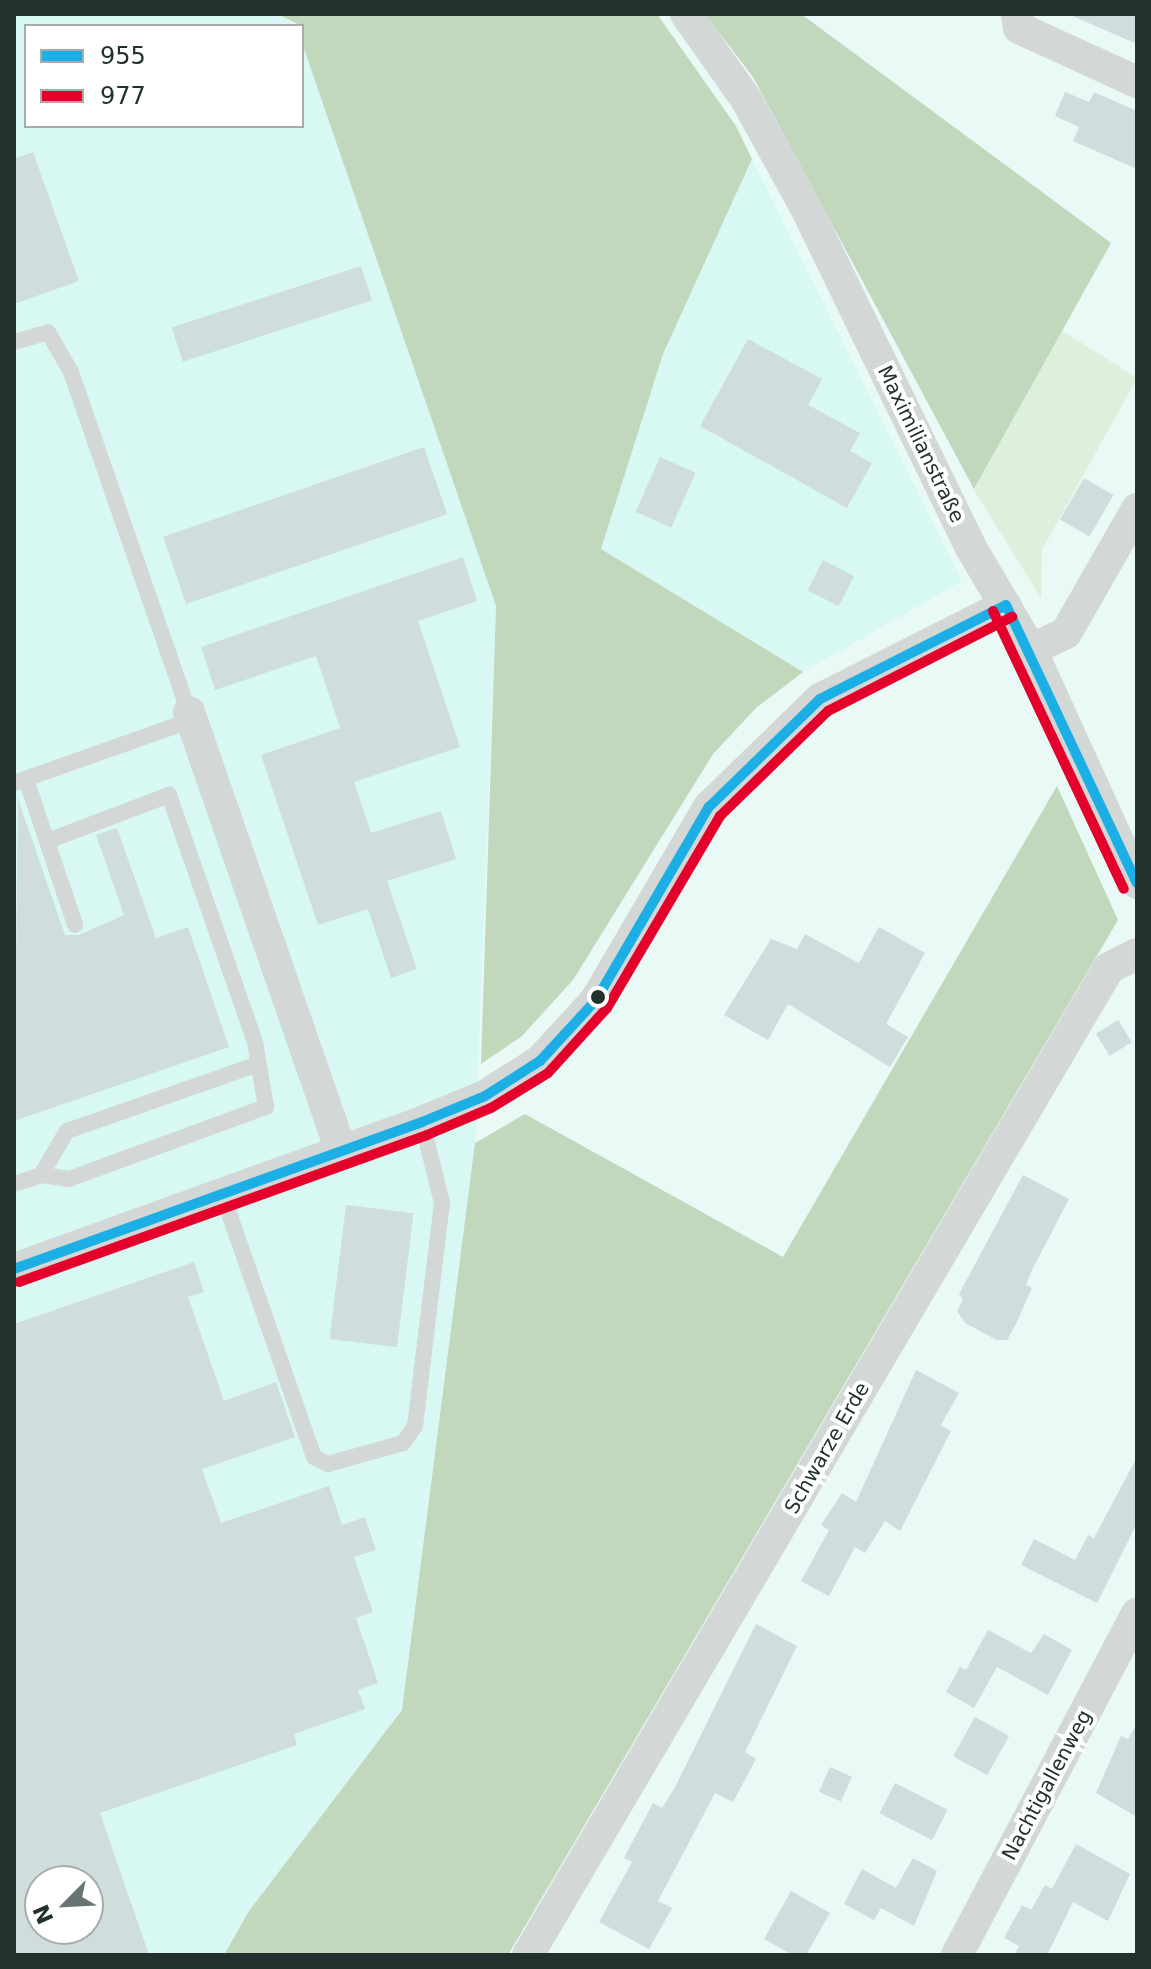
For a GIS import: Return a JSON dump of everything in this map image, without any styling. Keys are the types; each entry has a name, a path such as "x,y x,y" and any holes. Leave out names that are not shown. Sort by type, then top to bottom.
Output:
{"street":[{"name":"Maximilianstraße","path":"686,14 746,99 807,210 970,546 1031,650 1134,870"},
{"path":"1017,14 1019,28 1137,82"},
{"path":"1031,650 1066,633 1137,509"},
{"path":"14,1269 422,1122 485,1096 540,1061 596,1000 709,807 820,699 1006,605"},
{"path":"191,716 341,1152"},
{"name":"Schwarze Erde","path":"528,1955 1109,968 1137,954"},
{"name":"Nachtigallenweg","path":"957,1955 1137,1614"}],"lane":[{"path":"14,342 48,332 71,372 191,716 20,781 47,841 75,925"},
{"path":"14,1184 41,1175 69,1179 266,1107 258,1064 169,795 47,841"},
{"path":"41,1175 67,1131 258,1064"},
{"path":"223,1196 314,1457 328,1464 403,1443 415,1426 442,1203 422,1122"}],"shaded area":[{"path":"14,14 277,14 293,24 24,24 24,128 304,128 304,49 496,606 475,1143 402,1710 249,1911 224,1955 14,1955"},
{"path":"752,159 962,581 803,672 601,549 663,354"}],"green space":[{"path":"277,14 657,14 736,126 752,159 663,354 601,549 803,672 756,708 713,754 573,980 522,1036 481,1064 496,606 304,49 304,24"},
{"path":"705,14 801,14 1111,243 974,489 753,77"},
{"path":"1061,330 1137,378 1042,550 1041,598 974,490"},
{"path":"1057,786 1118,920 508,1955 224,1955 249,1911 402,1710 475,1143 525,1114 783,1257"}],"building":[{"path":"1068,14 1137,14 1137,44"},
{"path":"1065,92 1089,102 1094,92 1137,111 1137,169 1073,141 1079,127 1055,116"},
{"path":"33,152 79,281 14,304 14,159"},
{"path":"361,266 372,300 183,362 172,327"},
{"path":"748,339 822,379 808,405 860,433 850,451 872,463 847,508 700,426"},
{"path":"424,447 447,514 186,604 163,537"},
{"path":"660,457 696,473 671,528 636,512"},
{"path":"1084,478 1113,495 1089,537 1060,520"},
{"path":"463,557 477,601 418,621 460,747 354,782 371,833 441,811 456,859 387,881 417,969 391,978 368,909 318,925 261,755 340,728 316,656 215,690 201,647"},
{"path":"823,560 854,576 839,606 808,590"},
{"path":"18,799 65,935 79,935 124,915 96,835 117,828 156,938 188,927 229,1047 14,1121"},
{"path":"879,927 925,953 886,1024 908,1037 890,1067 788,1004 768,1040 724,1015 771,939 797,949 805,934 859,963"},
{"path":"1118,1020 1132,1042 1110,1056 1096,1034"},
{"path":"1023,1175 1069,1199 1031,1272 1026,1285 1032,1288 1016,1324 1007,1340 997,1340 965,1323 957,1311 963,1300 959,1294"},
{"path":"346,1205 413,1213 397,1347 330,1339"},
{"path":"194,1262 204,1292 188,1297 224,1401 276,1382 295,1437 202,1469 221,1523 329,1486 342,1525 365,1517 376,1550 354,1557 373,1612 356,1618 378,1683 358,1690 365,1709 294,1734 297,1745 100,1813 149,1955 14,1955 14,1324"},
{"path":"916,1370 959,1393 941,1425 951,1431 900,1531 885,1521 865,1553 855,1547 829,1596 801,1581 829,1530 821,1525 842,1493 856,1502"},
{"path":"1137,1457 1137,1523 1097,1603 1021,1565 1034,1539 1075,1560 1088,1535 1094,1538"},
{"path":"756,1624 797,1646 745,1752 756,1759 733,1802 715,1793 658,1901 672,1908 649,1949 599,1922 632,1862 624,1858 653,1803 662,1808 674,1789"},
{"path":"988,1630 1031,1653 1044,1634 1072,1650 1048,1695 997,1667 974,1708 946,1692 960,1667 966,1670"},
{"path":"975,1717 1009,1736 987,1775 953,1756"},
{"path":"1137,1724 1137,1817 1096,1793 1121,1736 1128,1739"},
{"path":"830,1767 852,1777 841,1801 819,1792"},
{"path":"895,1783 948,1810 932,1840 880,1813"},
{"path":"1076,1844 1130,1874 1108,1921 1073,1902 1047,1955 1014,1955 1019,1946 1004,1938 1022,1905 1031,1910 1045,1885 1052,1889"},
{"path":"913,1858 937,1871 914,1926 881,1908 874,1920 844,1904 862,1869 896,1888"},
{"path":"791,1891 830,1913 806,1955 793,1955 764,1939"}],"transit line":[{"name":"955","path":"1006,605 1137,883"},
{"name":"955","path":"14,1269 422,1122 485,1096 540,1061 596,1000 709,807 820,699 1006,605"},
{"name":"977","path":"993,611 1124,889"},
{"name":"977","path":"19,1282 427,1135 491,1108 548,1073 607,1008 720,816 828,711 1012,617"}]}
